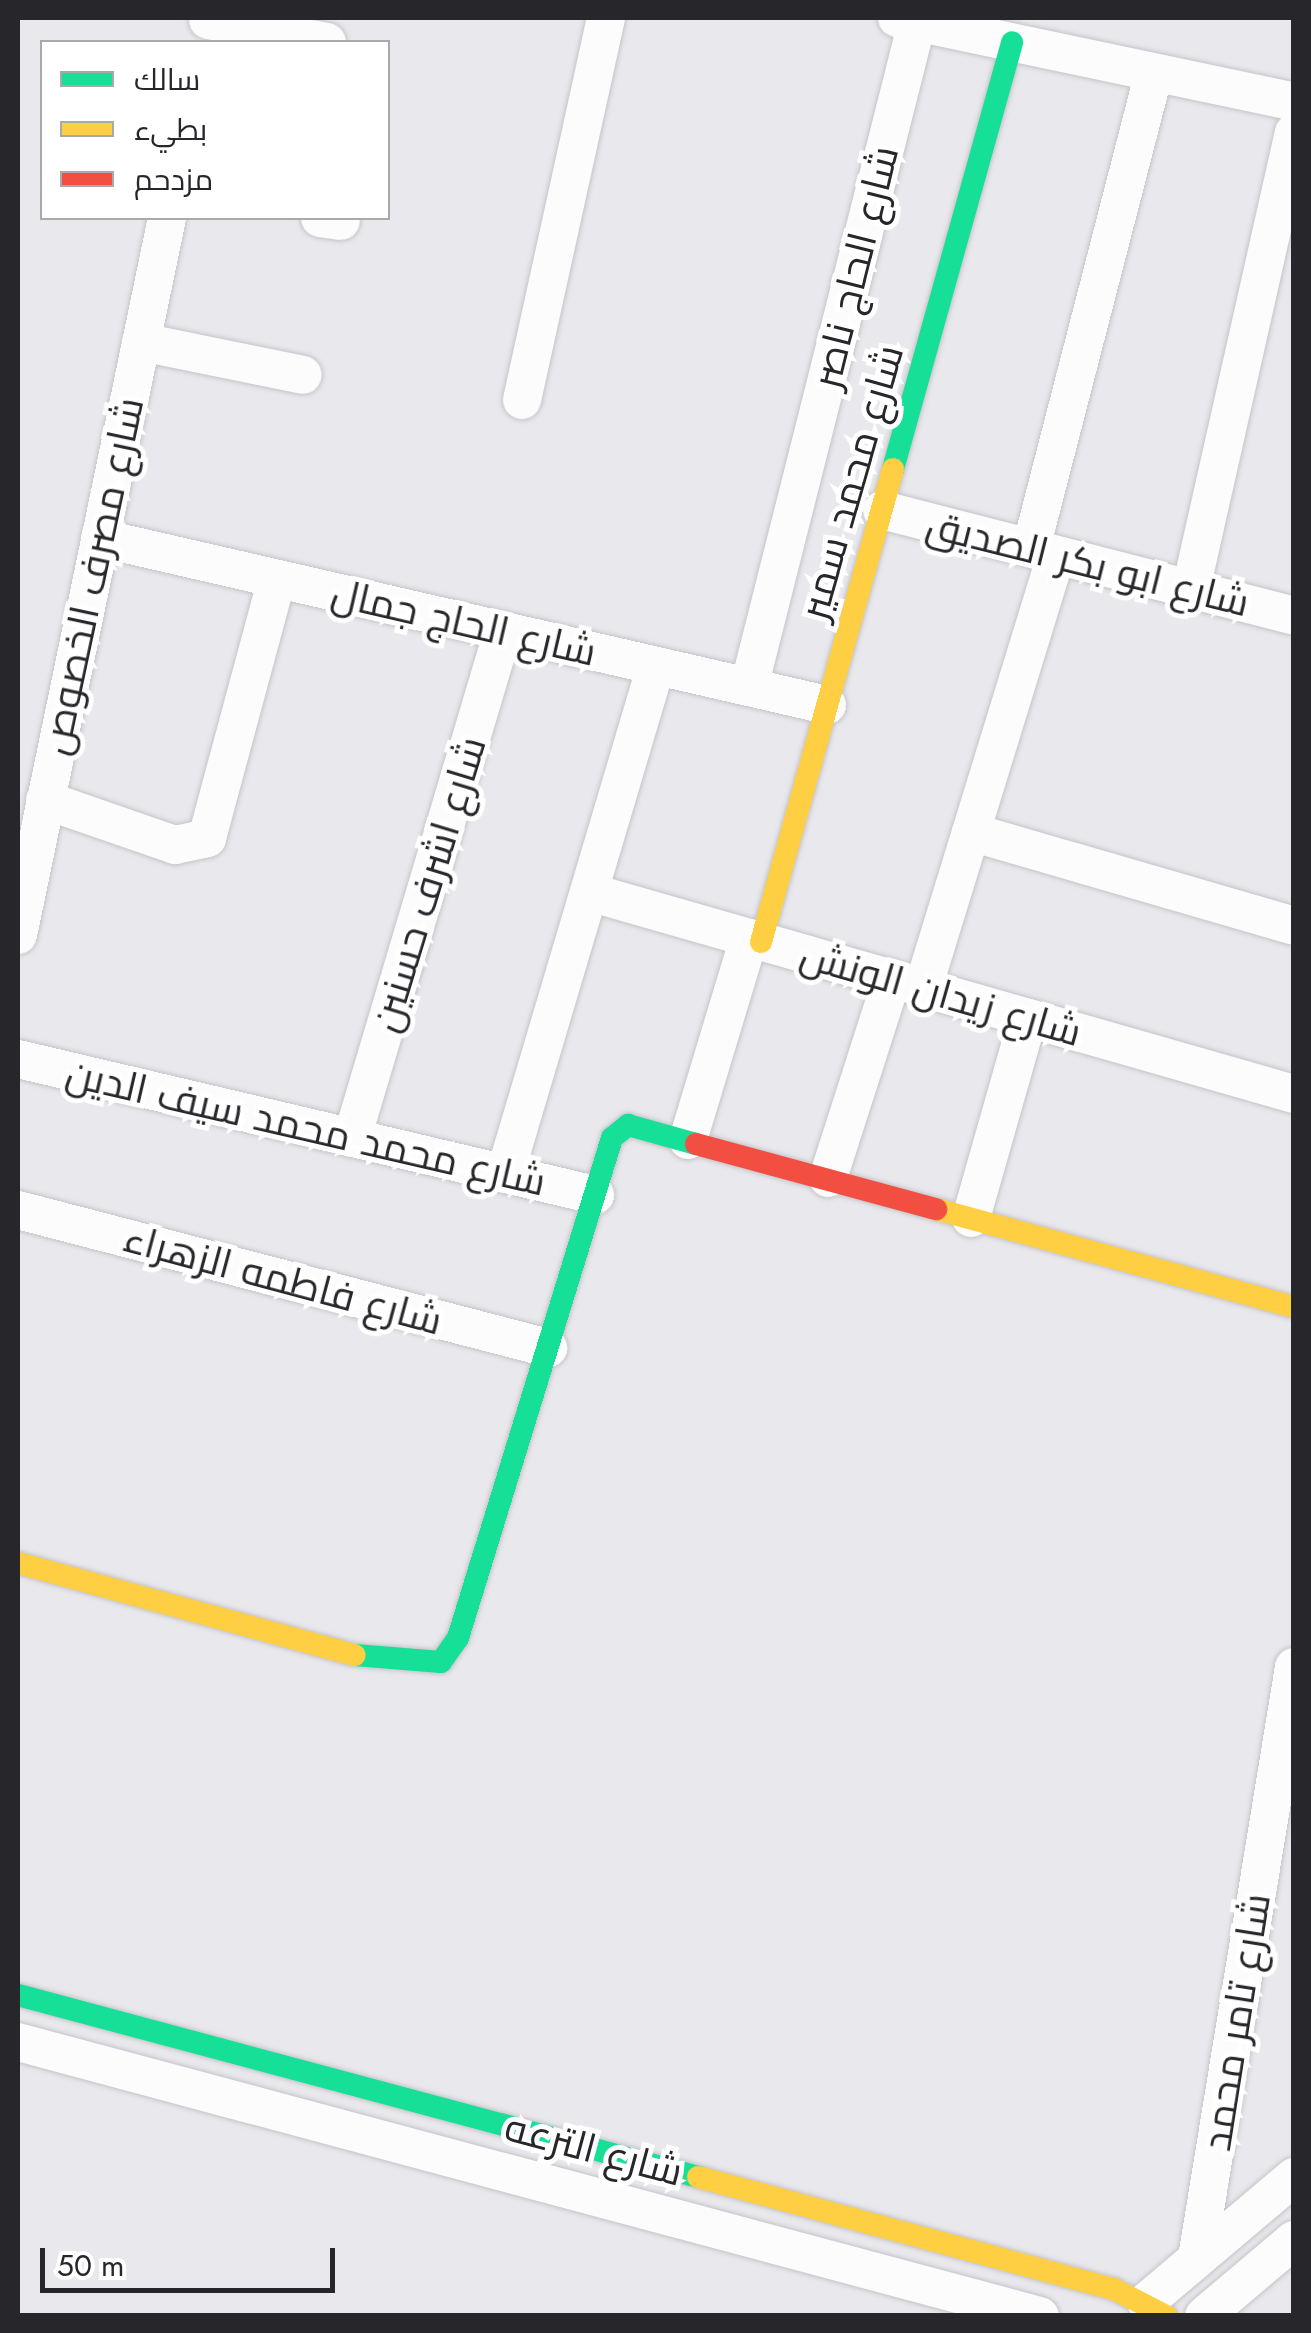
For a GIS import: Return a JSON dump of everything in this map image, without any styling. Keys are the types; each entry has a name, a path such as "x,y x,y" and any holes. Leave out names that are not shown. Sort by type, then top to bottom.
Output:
{"street":[{"path":"522,400 606,18"},
{"path":"907,20 1294,102"},
{"name":"شارع الحاج ناصر","path":"749,688 907,20"},
{"path":"207,27 311,40"},
{"name":"شارع محمد سمير","path":"755,940 827,705 1012,42"},
{"path":"828,1178 971,832 1043,551 1154,73"},
{"path":"1191,589 1282,233 1294,132"},
{"name":"شارع مصرف الخصوص","path":"18,935 167,220"},
{"path":"141,342 303,375"},
{"name":"شارع ابو بكر الصديق","path":"882,510 1294,616"},
{"name":"شارع الحاج جمال","path":"100,538 827,705"},
{"path":"46,800 175,845 207,838 277,579"},
{"name":"شارع اشرف حسنين","path":"352,1138 503,630"},
{"path":"505,1174 656,666"},
{"path":"971,832 1294,926"},
{"name":"شارع زيدان الونش","path":"589,892 1294,1094"},
{"path":"688,1140 755,940"},
{"path":"972,1218 1028,1018"},
{"name":"شارع محمد محمد سيف الدين","path":"18,1059 595,1196"},
{"path":"18,1563 428,1668 458,1638 595,1196 621,1128 688,1140 1294,1307"},
{"name":"شارع فاطمه الزهراء","path":"18,1210 548,1348"},
{"name":"شارع تامر محمد","path":"1197,2258 1294,1667"},
{"name":"شارع الترعه","path":"18,1994 1156,2309"},
{"name":"شارع الترعه","path":"18,2042 1040,2316"},
{"path":"1156,2309 1197,2258 1294,2177"},
{"path":"1204,2316 1294,2240"}],"traffic: fast":[{"path":"893,469 1012,42"},
{"path":"355,1655 441,1662 458,1638 612,1138 628,1125 696,1144"},
{"path":"18,1995 698,2177"}],"traffic: slow":[{"path":"761,942 893,469"},
{"path":"936,1209 1294,1307"},
{"path":"18,1563 355,1655"},
{"path":"698,2177 1114,2289 1166,2316"}],"traffic: jam":[{"path":"696,1144 936,1209"}]}
